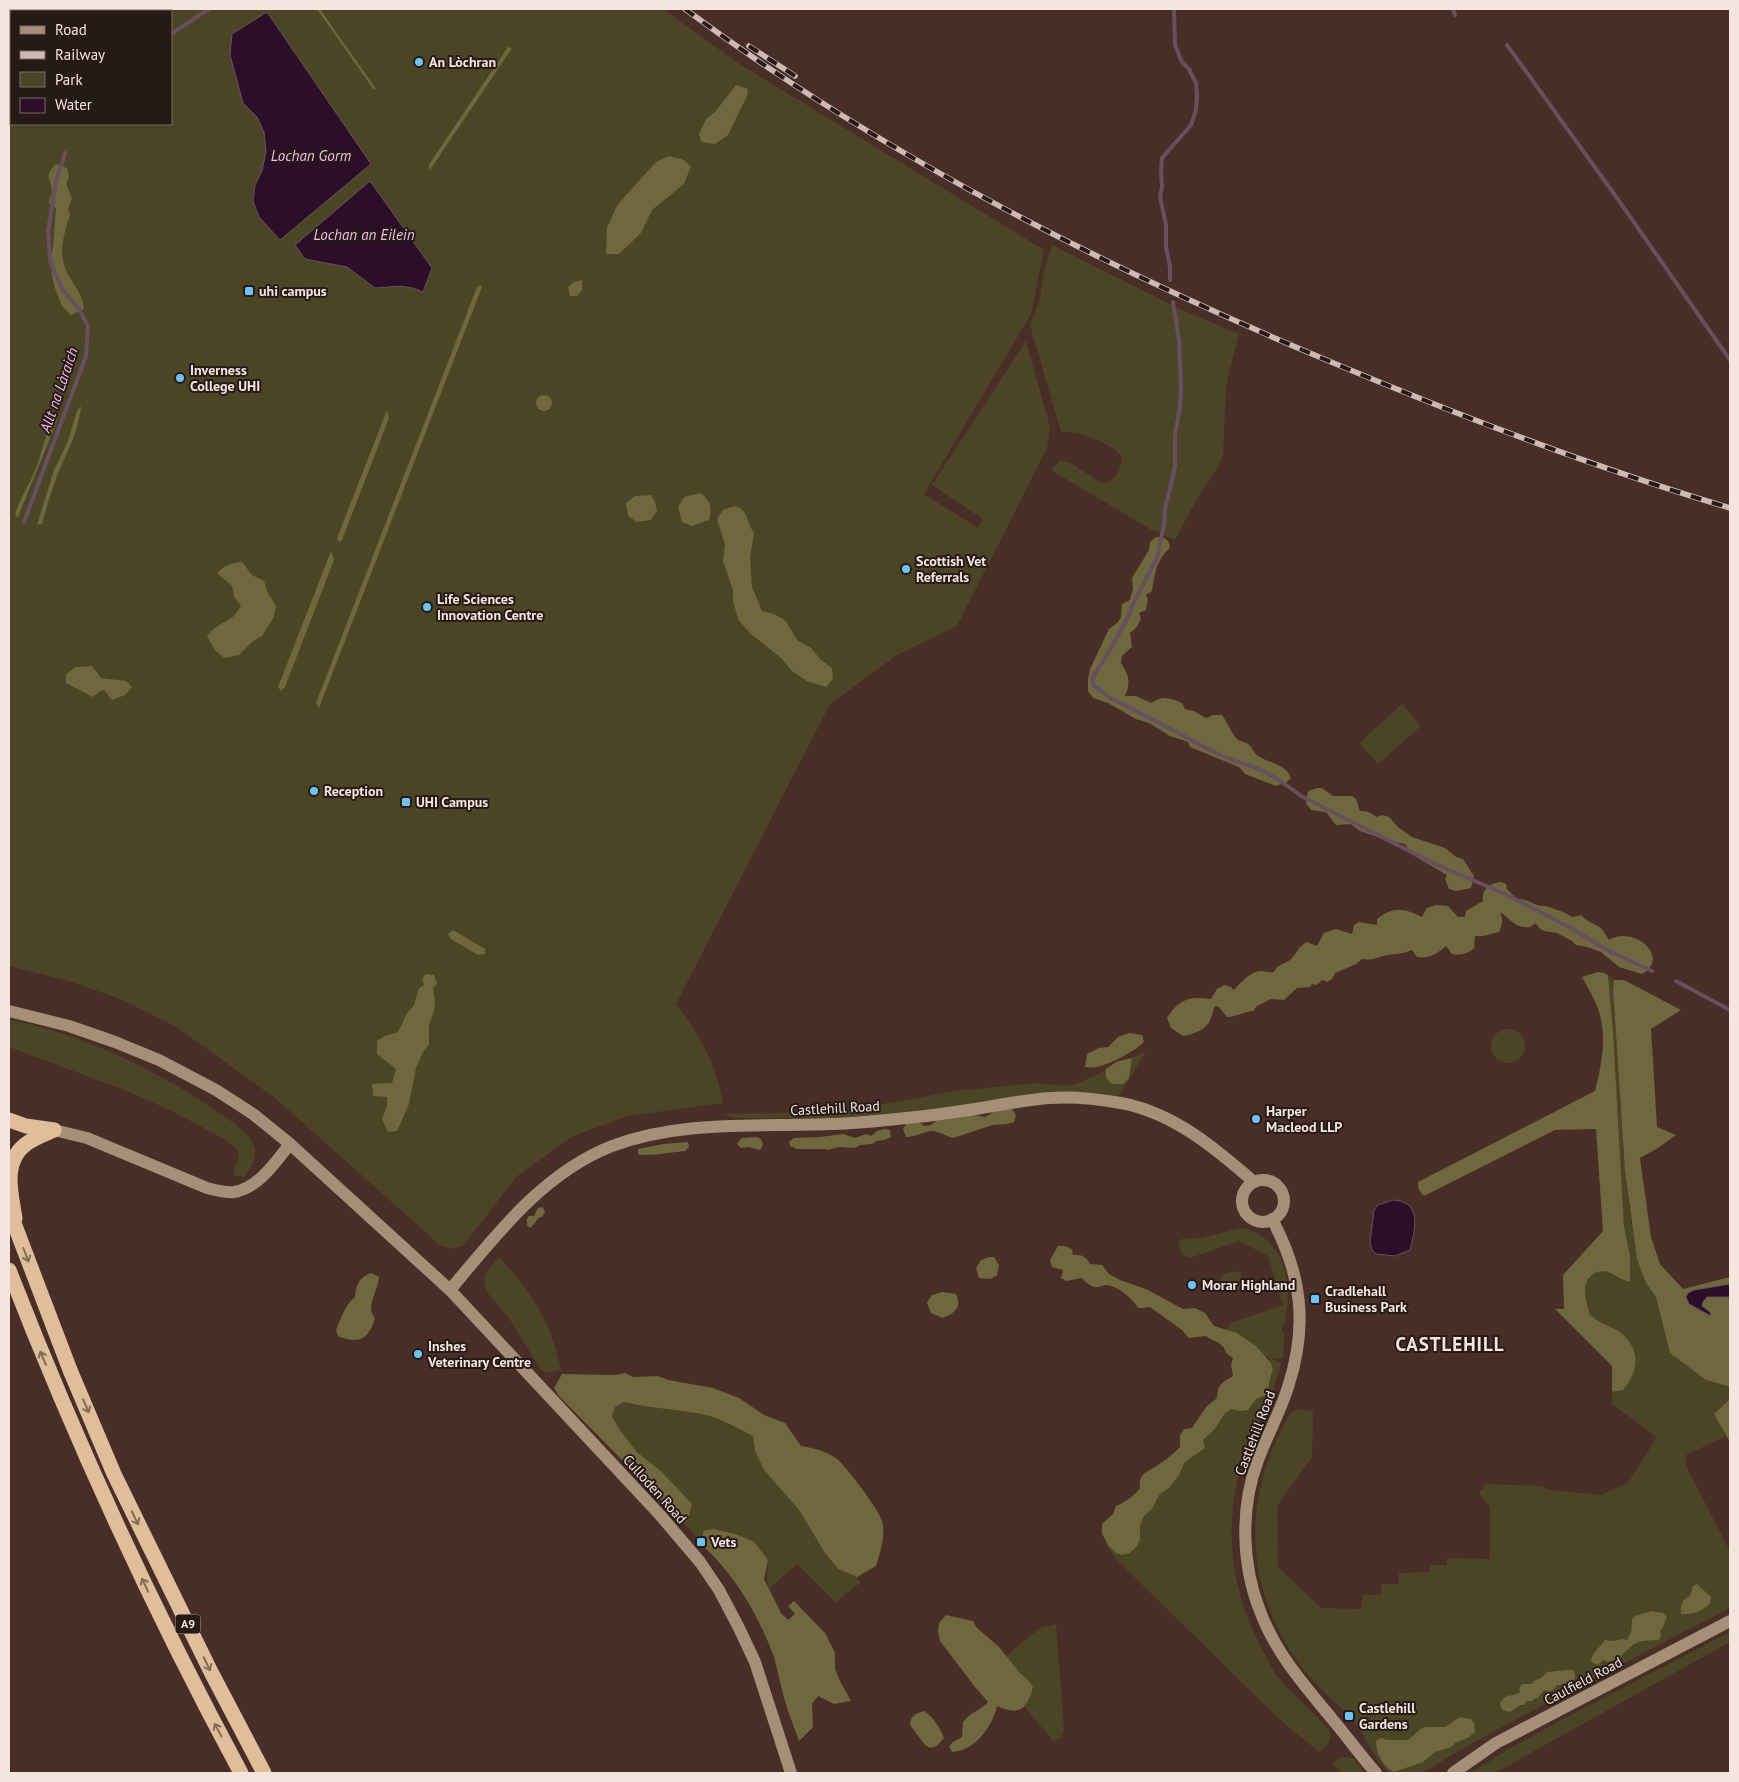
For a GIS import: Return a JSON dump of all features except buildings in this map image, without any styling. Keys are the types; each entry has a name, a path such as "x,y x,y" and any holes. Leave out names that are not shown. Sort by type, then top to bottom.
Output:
{"highway":[{"path":"9,1120 26,1126 54,1130"},
{"name":"A9","path":"17,1232 10,1185 10,1172 13,1160 18,1151 26,1144 54,1130"},
{"name":"A9","path":"9,1210 70,1370 114,1474 210,1672 264,1773"},
{"name":"A9","path":"9,1270 42,1357 142,1579 203,1703 241,1773"}],"street":[{"name":"Culloden Road","path":"9,1012 69,1026 160,1060 216,1090 253,1114 290,1144 450,1290 647,1501 700,1562 719,1590 755,1662 791,1773"},
{"name":"Castlehill Road","path":"450,1290 498,1233 531,1200 568,1168 611,1147 646,1136 679,1130 888,1120 1052,1098 1087,1098 1124,1104 1161,1116 1198,1136 1254,1182 1268,1180 1275,1184 1283,1194 1283,1206 1277,1216 1272,1219 1290,1257 1298,1290 1300,1320 1297,1347 1289,1384 1256,1465 1248,1495 1245,1528 1249,1572 1260,1611 1276,1646 1297,1677 1376,1773"},
{"path":"54,1130 87,1138 207,1188 234,1192 257,1181 290,1144"},
{"path":"1254,1182 1249,1186 1243,1197 1245,1210 1248,1215 1260,1221 1272,1219"},
{"name":"Caulfield Road","path":"1453,1773 1496,1743 1730,1620"}],"green space":[{"path":"9,9 663,9 738,63 1044,250 1031,314 924,494 978,528 983,519 932,485 1026,341 1050,427 1047,448 957,626 897,655 830,704 676,1004 706,1050 712,1063 723,1103 628,1116 573,1136 516,1177 464,1245 452,1249 441,1246 275,1098 175,1026 123,1000 69,981 9,966"},
{"path":"1052,245 1178,308 1239,334 1226,387 1223,455 1217,469 1198,497 1175,540 1150,529 1051,470 1060,461 1069,462 1103,484 1115,477 1121,466 1122,456 1094,438 1077,433 1061,432 1030,325 1040,299 1043,275"},
{"path":"1402,704 1421,726 1378,764 1359,743"},
{"path":"1608,975 1614,980 1613,989 1625,1171 1631,1221 1646,1283 1656,1296 1670,1353 1706,1380 1730,1387 1730,1399 1714,1414 1726,1436 1686,1455 1686,1466 1730,1551 1730,1608 1513,1721 1423,1773 1389,1773 1369,1746 1360,1729 1305,1672 1292,1654 1272,1616 1257,1564 1255,1538 1260,1488 1277,1438 1290,1413 1299,1409 1313,1411 1312,1457 1277,1506 1278,1567 1321,1608 1361,1609 1362,1595 1381,1595 1381,1584 1399,1584 1399,1573 1429,1572 1430,1565 1447,1565 1447,1558 1490,1559 1490,1507 1479,1493 1486,1484 1541,1486 1550,1490 1601,1495 1628,1483 1657,1437 1612,1404 1612,1392 1623,1390 1617,1329 1604,1325 1590,1315 1585,1291 1588,1279 1595,1273 1603,1271 1630,1281 1630,1256 1624,1226"},
{"path":"9,1020 64,1034 92,1044 147,1069 198,1099 235,1124 252,1141 255,1155 249,1170 244,1177 234,1175 234,1168 239,1158 237,1150 226,1140 172,1111 127,1091 9,1047"},
{"path":"1508,1029 1520,1034 1525,1046 1520,1058 1508,1063 1496,1058 1491,1046 1496,1034"},
{"path":"1146,1051 1120,1094 1115,1097 876,1118 735,1118 723,1114 841,1112 955,1091 1036,1083 1064,1086 1079,1083"},
{"path":"1242,1228 1262,1236 1276,1251 1285,1271 1288,1296 1285,1324 1282,1326 1284,1334 1283,1358 1272,1359 1281,1363 1273,1390 1240,1469 1235,1493 1232,1516 1234,1563 1244,1609 1271,1666 1285,1685 1329,1730 1329,1743 1319,1752 1279,1719 1115,1558 1105,1543 1113,1529 1271,1359 1224,1335 1230,1323 1283,1305 1268,1256 1239,1241 1190,1258 1182,1254 1178,1242 1182,1239 1201,1238"},
{"path":"499,1257 521,1282 539,1309 552,1337 561,1370 547,1373 541,1370 509,1318 486,1291 484,1279 486,1272"},
{"path":"1234,1271 1240,1273 1244,1285 1241,1289 1231,1292 1221,1287 1219,1282 1223,1274"},
{"path":"623,1402 711,1417 753,1436 755,1451 766,1472 799,1510 825,1553 838,1569 857,1577 860,1583 835,1602 797,1564 769,1589 767,1581 768,1560 703,1532 701,1542 684,1523 688,1520 692,1504 662,1472 637,1452 619,1429 612,1415 614,1407"},
{"path":"1056,1624 1064,1729 1061,1738 1053,1741 1024,1706 1030,1698 1028,1680 1006,1656 1040,1628"},
{"path":"1730,1632 1730,1642 1495,1773 1470,1773 1548,1727"},
{"path":"1342,1757 1353,1758 1365,1773 1343,1773 1332,1763"}],"shaded area":[{"path":"317,9 320,9 376,89 374,90"},
{"path":"508,47 512,48 430,170 428,166"},
{"path":"736,85 748,89 747,96 728,135 715,144 702,142 699,134 706,119 715,112"},
{"path":"669,156 682,159 691,166 684,184 652,210 641,233 619,254 606,254 607,227 618,204 656,162"},
{"path":"56,164 67,168 69,177 66,184 72,198 68,209 70,214 65,231 62,255 67,273 81,296 84,309 71,315 62,306 54,286 50,258 53,248 56,208 49,203 52,187 49,172"},
{"path":"582,280 582,290 577,296 570,296 568,287 574,282"},
{"path":"480,285 482,287 319,708 316,703 477,287"},
{"path":"544,395 552,403 544,411 536,403"},
{"path":"81,406 75,434 55,482 42,524 37,525 54,470 68,441 77,411"},
{"path":"387,410 389,418 342,540 339,542 337,538"},
{"path":"56,415 57,421 18,517 15,516 16,510 34,473 49,429"},
{"path":"701,493 710,505 709,520 692,526 682,522 678,507 684,497"},
{"path":"651,495 657,511 651,520 637,522 628,516 626,503 635,496"},
{"path":"735,506 743,510 754,533 750,557 752,587 762,611 774,614 785,620 798,641 811,648 820,659 832,668 833,679 826,687 807,681 792,671 781,658 751,634 739,621 733,602 733,590 723,561 725,545 717,519 723,510"},
{"path":"1156,537 1166,539 1169,542 1170,548 1159,562 1152,591 1146,595 1148,600 1146,610 1139,613 1141,619 1136,628 1130,633 1132,647 1122,656 1121,663 1128,679 1125,696 1136,696 1151,703 1163,698 1170,699 1182,703 1185,709 1194,711 1206,718 1213,715 1222,715 1239,741 1248,744 1258,756 1277,764 1289,773 1291,778 1287,782 1276,786 1245,774 1239,767 1190,747 1188,742 1170,736 1149,723 1136,719 1108,703 1093,698 1088,691 1090,669 1109,629 1121,617 1122,604 1130,600 1133,589 1132,578 1149,550 1150,542"},
{"path":"331,551 334,560 285,687 281,691 278,687"},
{"path":"242,562 252,575 264,581 268,593 276,606 274,617 262,636 252,642 239,655 224,658 215,650 207,636 213,629 234,616 241,606 234,597 232,586 217,573 228,565"},
{"path":"92,666 101,678 126,681 132,687 125,695 112,700 104,690 93,697 66,683 66,674 76,667"},
{"path":"1322,788 1333,796 1352,796 1356,799 1360,811 1368,812 1376,817 1383,815 1389,817 1399,828 1412,837 1445,848 1456,857 1463,859 1474,876 1471,888 1456,891 1449,889 1445,879 1447,875 1411,854 1405,844 1360,831 1351,824 1336,825 1326,812 1311,810 1306,803 1308,791"},
{"path":"1501,882 1506,884 1507,889 1517,899 1525,900 1538,906 1548,906 1572,917 1581,915 1599,926 1609,940 1618,936 1628,936 1637,939 1651,951 1653,959 1650,967 1642,974 1619,967 1601,952 1576,945 1557,933 1544,931 1536,923 1530,927 1521,926 1500,912 1502,922 1499,932 1475,936 1474,948 1467,953 1461,955 1452,954 1446,946 1429,957 1417,957 1412,950 1373,959 1362,959 1356,964 1335,973 1332,979 1327,982 1323,980 1316,985 1312,984 1310,987 1297,988 1284,1000 1271,999 1257,1006 1253,1011 1227,1017 1219,1007 1215,1006 1209,1022 1196,1033 1183,1036 1171,1028 1167,1018 1180,1003 1197,998 1211,999 1217,989 1225,985 1234,990 1243,980 1257,971 1274,972 1279,966 1290,960 1307,942 1317,946 1324,933 1336,929 1352,934 1354,925 1359,922 1377,925 1377,919 1394,910 1404,910 1422,917 1427,908 1436,905 1448,906 1458,917 1465,917 1466,911 1483,901 1483,893 1487,887"},
{"path":"453,930 485,949 485,954 478,955 451,939 448,934"},
{"path":"1598,972 1608,975 1624,1226 1630,1256 1630,1282 1608,1272 1595,1273 1586,1282 1585,1294 1590,1315 1625,1336 1634,1351 1635,1358 1633,1374 1629,1382 1623,1390 1612,1392 1612,1366 1555,1309 1564,1309 1563,1275 1603,1231 1596,1129 1555,1130 1424,1196 1419,1190 1418,1184 1418,1182 1595,1091 1602,1059 1602,1027 1597,1006 1582,977"},
{"path":"426,974 434,975 437,984 433,988 435,1000 434,1011 429,1025 429,1045 423,1052 416,1068 409,1104 397,1131 388,1132 382,1119 387,1106 387,1097 373,1096 372,1084 392,1083 396,1069 377,1054 377,1041 398,1032 407,1013 414,1005 419,988 424,985 422,979"},
{"path":"1614,980 1624,980 1681,1010 1651,1029 1657,1127 1676,1135 1640,1158 1651,1237 1660,1264 1683,1289 1730,1277 1730,1387 1706,1380 1670,1353 1656,1297 1646,1283 1637,1259 1625,1171 1613,989"},
{"path":"1129,1033 1142,1035 1144,1042 1129,1053 1109,1063 1096,1067 1085,1067 1087,1054 1099,1048 1108,1047 1118,1037"},
{"path":"1132,1058 1129,1078 1123,1084 1112,1084 1106,1078 1106,1069 1116,1062"},
{"path":"1001,1108 1012,1109 1016,1115 1014,1122 993,1125 953,1138 933,1131 906,1137 903,1129 906,1124 919,1122 924,1126 931,1125 940,1118 974,1115 985,1117"},
{"path":"890,1130 891,1137 855,1148 839,1147 828,1150 797,1149 790,1146 789,1142 794,1138 843,1134 855,1138 866,1134 871,1136 877,1131"},
{"path":"757,1137 761,1139 763,1145 760,1150 748,1147 741,1148 737,1144 742,1138"},
{"path":"688,1142 689,1147 685,1151 654,1155 638,1154 638,1149"},
{"path":"543,1207 545,1212 542,1217 538,1218 530,1228 527,1225 527,1219 529,1216 534,1216 538,1208"},
{"path":"1058,1246 1072,1249 1073,1255 1083,1256 1090,1264 1102,1265 1109,1274 1120,1280 1146,1289 1183,1309 1195,1308 1205,1313 1214,1326 1237,1333 1256,1346 1271,1363 1273,1371 1266,1395 1256,1399 1248,1410 1238,1411 1231,1409 1225,1413 1214,1430 1203,1440 1205,1448 1185,1462 1179,1475 1170,1487 1159,1495 1152,1509 1144,1516 1140,1525 1140,1540 1137,1546 1130,1553 1122,1555 1116,1553 1109,1546 1102,1534 1102,1524 1113,1514 1116,1506 1138,1491 1144,1474 1164,1461 1180,1447 1180,1435 1184,1429 1192,1428 1206,1407 1217,1398 1221,1384 1233,1376 1231,1365 1233,1358 1226,1353 1221,1344 1206,1336 1189,1338 1182,1330 1150,1307 1138,1308 1120,1290 1106,1285 1094,1287 1082,1278 1066,1281 1061,1278 1063,1270 1052,1267 1050,1260"},
{"path":"994,1257 999,1265 997,1275 991,1279 979,1278 976,1268 981,1260"},
{"path":"371,1273 379,1277 371,1309 375,1318 370,1331 357,1340 338,1336 336,1330 346,1308 355,1297 359,1282"},
{"path":"942,1292 956,1294 958,1299 958,1306 954,1312 943,1318 931,1313 927,1303 932,1295"},
{"path":"625,1373 633,1377 658,1376 668,1380 713,1388 739,1398 764,1415 785,1423 801,1446 824,1452 837,1459 862,1488 880,1515 883,1526 883,1538 876,1566 857,1577 838,1569 825,1553 799,1510 764,1470 755,1451 753,1436 725,1422 703,1414 624,1402 615,1407 612,1416 619,1429 637,1452 662,1472 692,1504 688,1520 684,1523 558,1395 554,1388 562,1374 615,1375"},
{"path":"1730,1399 1730,1442 1714,1414"},
{"path":"714,1529 738,1535 754,1542 768,1560 764,1579 781,1613 788,1620 795,1614 788,1606 794,1601 825,1633 835,1653 835,1669 851,1701 834,1704 818,1696 812,1704 813,1727 799,1741 784,1698 774,1657 761,1626 735,1582 702,1545 703,1531"},
{"path":"1697,1584 1711,1597 1710,1604 1697,1612 1681,1614 1682,1603 1690,1596 1693,1586"},
{"path":"1651,1611 1663,1613 1667,1617 1660,1631 1661,1637 1658,1640 1642,1641 1634,1644 1617,1659 1608,1662 1603,1660 1598,1665 1591,1662 1594,1653 1605,1640 1627,1640 1631,1632 1632,1619 1635,1616"},
{"path":"946,1615 973,1621 977,1628 999,1647 1033,1687 1025,1706 1021,1709 1011,1710 997,1706 987,1730 975,1743 960,1751 952,1752 949,1746 962,1737 963,1722 988,1702 940,1641 939,1623"},
{"path":"1573,1670 1575,1679 1562,1685 1557,1685 1549,1692 1544,1690 1538,1698 1527,1701 1524,1705 1520,1705 1510,1712 1502,1710 1500,1704 1502,1700 1520,1692 1519,1688 1522,1684 1531,1684 1547,1672"},
{"path":"924,1711 936,1723 944,1738 937,1746 930,1748 925,1745 910,1725 914,1715"},
{"path":"1460,1717 1471,1719 1474,1723 1475,1732 1451,1747 1435,1752 1423,1762 1394,1772 1381,1759 1376,1741 1381,1738 1408,1740 1422,1728 1445,1727"}],"water":[{"name":"Lochan Gorm","path":"267,12 371,164 280,240 259,217 253,201 255,185 262,171 266,152 264,132 257,117 243,103 230,55 232,34"},
{"name":"Lochan an Eilein","path":"370,181 432,268 423,292 416,289 394,286 375,288 347,267 305,259 295,245"},
{"path":"1393,1200 1403,1202 1413,1211 1415,1225 1410,1250 1395,1256 1376,1254 1372,1250 1370,1243 1374,1210 1378,1205"},
{"path":"1730,1284 1730,1297 1707,1297 1703,1302 1702,1306 1710,1312 1711,1316 1689,1304 1686,1297 1688,1293 1694,1290"}],"waterway":[{"name":"Allt na Làraich","path":"172,33 209,9"},
{"path":"1170,280 1170,267 1166,247 1166,225 1160,197 1162,158 1191,125 1196,110 1197,95 1196,83 1189,69 1182,62 1175,45 1174,9"},
{"path":"1453,9 1455,15"},
{"path":"1507,45 1730,360"},
{"name":"Allt na Làraich","path":"24,522 86,356 88,326 79,309 62,289 50,261 48,231 56,182 65,153"},
{"path":"1173,302 1179,340 1180,407 1175,435 1175,467 1165,509 1157,558 1129,615 1093,677 1093,685 1109,697 1214,752 1264,772 1301,796 1435,864 1503,893 1569,927 1607,950 1652,971"},
{"path":"1676,981 1730,1010"}],"railway":[{"path":"685,9 760,62 836,112 914,159 994,203 1157,285 1324,359 1475,420 1576,458 1730,508"},
{"path":"749,46 795,76"}],"place":[{"name":"An Lòchran","path":"419,62"},
{"name":"uhi campus","path":"249,291"},
{"name":"Inverness College UHI","path":"180,378"},
{"name":"Scottish Vet Referrals","path":"906,569"},
{"name":"Life Sciences Innovation Centre","path":"427,607"},
{"name":"Reception","path":"314,791"},
{"name":"UHI Campus","path":"406,802"},
{"name":"Harper Macleod LLP","path":"1256,1119"},
{"name":"Morar Highland","path":"1192,1285"},
{"name":"Cradlehall Business Park","path":"1315,1299"},
{"name":"Inshes Veterinary Centre","path":"418,1354"},
{"name":"Vets","path":"701,1542"},
{"name":"Castlehill Gardens","path":"1349,1716"}],"district":[{"name":"CASTLEHILL","path":"1450,1344"}]}
